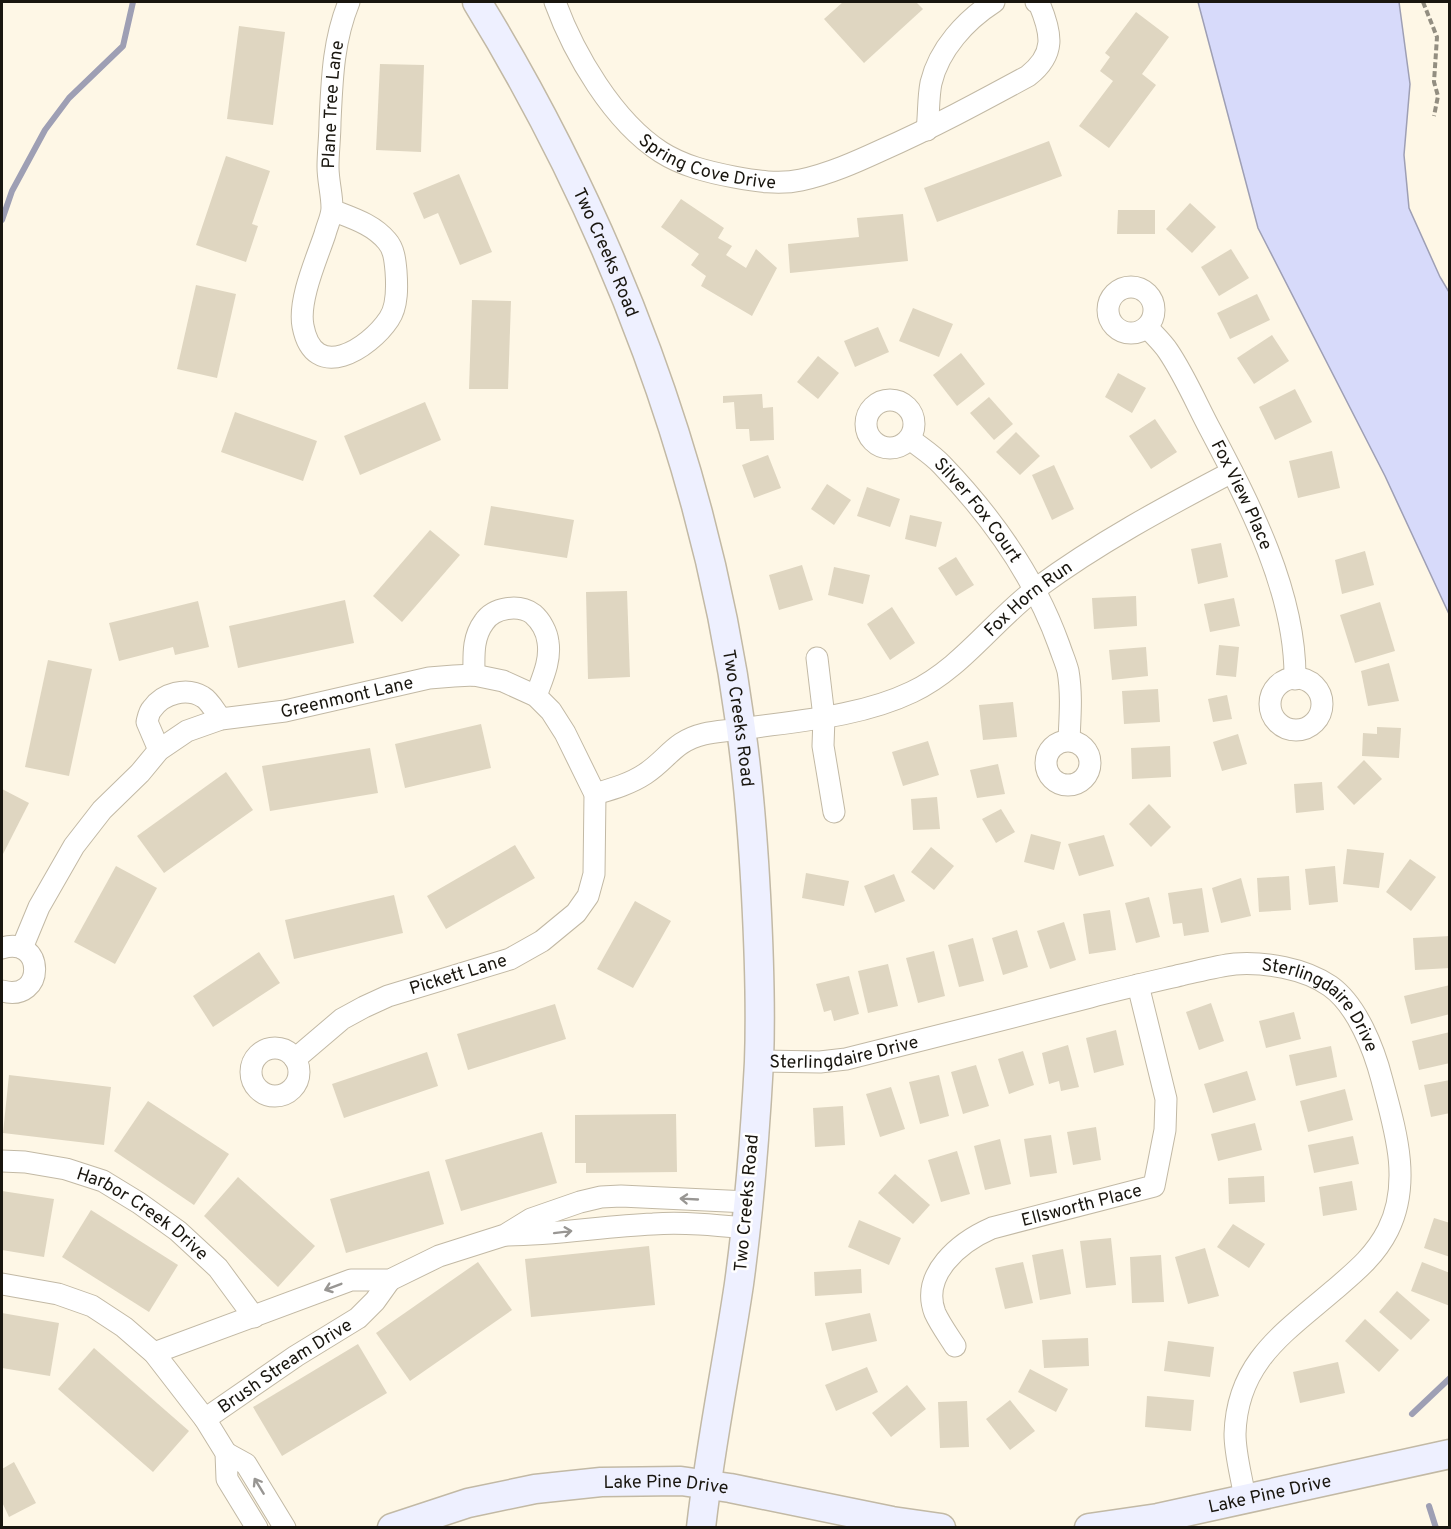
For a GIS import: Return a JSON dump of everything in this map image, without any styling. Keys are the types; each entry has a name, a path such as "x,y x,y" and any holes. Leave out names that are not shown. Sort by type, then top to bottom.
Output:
{"street":[{"name":"Plane Tree Lane","path":"332,210 371,226 388,241 394,255 397,279 391,318 373,338 351,354 334,358 323,356 312,348 302,325 304,300 332,210 328,168 332,74 336,39 349,2"},
{"name":"Two Creeks Road","path":"477,2 506,49 557,144 614,267 656,375 702,527 730,658 741,729 753,842 758,946 759,1061 747,1215 700,1527"},
{"name":"Spring Cove Drive","path":"555,2 569,36 591,75 612,105 644,140 662,153 687,165 756,181 778,182 799,181 823,175 927,130 1028,76 1039,68 1047,55 1049,43 1048,24 1039,3 1036,2"},
{"path":"927,130 932,82 940,59 955,36 983,9 994,2"},
{"name":"Fox View Place","path":"1147,327 1172,358 1232,472 1271,559 1293,642 1295,679"},
{"name":"Silver Fox Court","path":"910,439 940,463 966,492 1035,589 1068,669 1071,707 1069,740"},
{"name":"Fox Horn Run","path":"741,729 824,717 864,708 914,692 945,670 1035,589 1084,555 1140,521 1232,472"},
{"path":"474,675 473,650 477,634 484,621 495,611 511,608 532,613 542,624 548,642 547,666 536,696"},
{"path":"817,658 824,717 823,746 834,812"},
{"name":"Greenmont Lane","path":"2,991 20,992 32,981 35,966 29,953 12,948 74,846 102,810 140,773 159,750 187,731 220,719 285,711 429,678 474,675 503,681 536,696 551,711 565,733 595,794"},
{"path":"159,750 147,722 152,709 164,698 178,692 191,692 205,697 220,719"},
{"path":"595,794 642,776 685,740 705,734 741,729"},
{"name":"Pickett Lane","path":"296,1059 342,1019 364,1007 388,996 510,959 542,941 576,913 588,896 594,874 595,794"},
{"name":"Sterlingdaire Drive","path":"759,1061 820,1062 846,1059 1138,985 1236,964 1285,968 1331,986 1348,1004 1375,1054 1392,1122 1402,1181 1389,1227 1369,1260 1275,1339 1255,1366 1240,1393 1235,1436 1245,1499"},
{"name":"Ellsworth Place","path":"955,1346 936,1315 932,1302 934,1282 943,1265 972,1237 992,1228 1154,1186 1165,1130 1167,1099 1138,985"},
{"name":"Harbor Creek Drive","path":"2,1161 25,1162 66,1169 104,1181 178,1231 218,1268 254,1317"},
{"name":"Brush Stream Drive","path":"154,1353 351,1280 390,1280 439,1256 505,1235 531,1219 601,1197 747,1215"},
{"name":"Brush Stream Drive","path":"505,1235 539,1235 653,1224 693,1223 747,1215"},
{"name":"Brush Stream Drive","path":"285,1527 246,1464 226,1453 205,1419 296,1356 358,1318 375,1301 390,1280"},
{"path":"2,1284 58,1294 92,1306 123,1327 154,1353 205,1419"},
{"name":"Brush Stream Drive","path":"226,1453 227,1479 257,1527"},
{"name":"Lake Pine Drive","path":"1089,1527 1158,1518 1449,1454"},
{"name":"Lake Pine Drive","path":"392,1527 468,1503 535,1489 601,1482 681,1481 705,1483 892,1521 941,1527"}],"path":[{"path":"1423,2 1437,37 1434,82 1438,96 1434,116"}],"water":[{"path":"1198,2 1399,2 1410,84 1404,155 1409,208 1449,292 1449,614 1385,476 1258,228"}],"building":[{"path":"843,2 916,2 923,9 864,63 824,19"},
{"path":"1136,12 1169,37 1142,74 1156,85 1109,148 1079,126 1113,81 1100,71 1110,57 1105,53"},
{"path":"239,26 285,32 273,125 227,119"},
{"path":"380,64 424,65 421,152 376,150"},
{"path":"1049,141 1062,176 937,222 924,188"},
{"path":"226,156 270,171 252,224 258,226 246,262 196,245"},
{"path":"459,174 492,252 460,265 438,213 424,219 413,193"},
{"path":"681,199 724,228 718,238 732,246 726,255 746,268 756,249 777,268 752,316 701,286 706,276 691,265 699,254 661,227"},
{"path":"1190,203 1216,227 1192,253 1166,229"},
{"path":"1118,210 1155,210 1155,234 1117,234"},
{"path":"903,214 908,261 790,273 788,244 859,237 857,218"},
{"path":"1231,249 1249,278 1219,296 1201,267"},
{"path":"196,285 236,294 217,378 177,369"},
{"path":"1257,294 1270,320 1230,339 1217,313"},
{"path":"472,300 511,301 508,389 469,389"},
{"path":"913,308 953,324 939,357 899,341"},
{"path":"878,327 889,352 855,367 844,341"},
{"path":"1272,335 1289,361 1254,384 1237,358"},
{"path":"961,353 985,384 957,406 933,375"},
{"path":"818,356 839,373 818,399 797,382"},
{"path":"1118,373 1146,388 1132,413 1105,397"},
{"path":"1295,389 1312,422 1275,440 1259,407"},
{"path":"762,394 763,408 773,407 774,440 750,441 749,429 736,429 734,402 723,403 723,396"},
{"path":"989,397 1013,424 994,440 970,413"},
{"path":"425,402 441,440 360,475 344,436"},
{"path":"235,412 317,441 303,481 221,452"},
{"path":"1155,419 1177,452 1151,469 1129,436"},
{"path":"1016,432 1040,456 1020,475 996,452"},
{"path":"1332,451 1340,488 1298,498 1289,461"},
{"path":"768,455 781,488 754,498 742,465"},
{"path":"1054,465 1074,509 1052,520 1032,475"},
{"path":"827,484 851,500 834,525 811,509"},
{"path":"867,487 900,499 890,527 857,516"},
{"path":"491,506 574,520 567,558 484,545"},
{"path":"910,515 942,522 936,547 905,539"},
{"path":"430,530 460,555 402,622 373,596"},
{"path":"1221,543 1228,577 1198,584 1191,549"},
{"path":"1365,551 1374,585 1342,594 1335,560"},
{"path":"956,557 974,585 956,596 938,568"},
{"path":"802,565 813,600 779,610 769,575"},
{"path":"834,567 870,575 863,604 828,595"},
{"path":"627,591 630,677 588,679 586,592"},
{"path":"1136,596 1137,626 1094,629 1092,598"},
{"path":"1234,598 1240,626 1210,632 1204,604"},
{"path":"345,600 354,643 238,668 229,626"},
{"path":"198,601 209,647 175,655 173,647 119,661 109,623"},
{"path":"1380,602 1395,651 1355,663 1340,615"},
{"path":"892,607 915,643 890,660 867,624"},
{"path":"1219,645 1239,647 1236,677 1216,675"},
{"path":"1146,647 1148,676 1112,680 1109,650"},
{"path":"48,660 92,669 69,776 25,767"},
{"path":"1389,663 1399,701 1368,706 1361,671"},
{"path":"1158,689 1160,722 1124,724 1122,691"},
{"path":"1227,695 1232,719 1213,722 1208,699"},
{"path":"1013,702 1017,737 983,740 979,705"},
{"path":"481,724 491,768 405,788 395,744"},
{"path":"1377,727 1401,728 1399,758 1362,756 1363,733 1377,734"},
{"path":"1238,734 1247,764 1222,771 1213,742"},
{"path":"928,741 939,775 903,786 892,752"},
{"path":"1170,746 1171,777 1132,779 1131,748"},
{"path":"370,748 378,793 270,811 262,766"},
{"path":"1364,760 1382,779 1354,805 1337,787"},
{"path":"998,764 1005,794 977,798 970,770"},
{"path":"226,772 253,810 164,873 137,836"},
{"path":"1322,782 1324,810 1296,813 1294,784"},
{"path":"2,789 29,803 2,856"},
{"path":"937,797 940,829 913,830 911,799"},
{"path":"1149,804 1171,827 1151,847 1129,824"},
{"path":"1001,809 1015,832 996,843 982,819"},
{"path":"1031,834 1061,842 1054,870 1024,862"},
{"path":"1104,835 1114,866 1079,876 1068,844"},
{"path":"515,845 535,878 446,929 427,896"},
{"path":"931,847 954,866 934,890 911,872"},
{"path":"1347,849 1384,853 1379,888 1343,884"},
{"path":"1410,859 1436,877 1411,911 1386,892"},
{"path":"116,866 157,888 115,964 74,942"},
{"path":"1335,866 1338,902 1309,905 1305,869"},
{"path":"806,873 849,881 844,906 802,898"},
{"path":"894,874 905,901 875,913 864,886"},
{"path":"1289,876 1291,910 1259,912 1257,878"},
{"path":"1241,878 1251,916 1221,923 1212,888"},
{"path":"1202,888 1209,932 1184,936 1182,923 1173,924 1168,893"},
{"path":"394,895 403,933 294,959 285,920"},
{"path":"1149,897 1160,937 1136,943 1125,903"},
{"path":"635,901 671,921 633,988 597,969"},
{"path":"1110,910 1116,950 1089,954 1083,914"},
{"path":"1064,922 1076,960 1050,969 1037,931"},
{"path":"1017,930 1028,967 1003,975 992,938"},
{"path":"1450,936 1450,968 1415,970 1413,938"},
{"path":"973,938 984,981 959,987 948,945"},
{"path":"934,951 945,996 918,1003 906,958"},
{"path":"259,952 280,983 213,1027 193,996"},
{"path":"888,964 898,1006 868,1013 858,971"},
{"path":"849,976 859,1014 834,1021 831,1010 824,1012 816,984"},
{"path":"1450,985 1450,1014 1411,1024 1404,996"},
{"path":"1211,1003 1224,1041 1199,1050 1186,1012"},
{"path":"555,1004 566,1039 468,1070 457,1034"},
{"path":"1294,1012 1301,1039 1266,1048 1259,1021"},
{"path":"1116,1030 1124,1065 1094,1073 1086,1038"},
{"path":"1450,1032 1450,1063 1419,1070 1412,1041"},
{"path":"1068,1045 1079,1087 1061,1091 1059,1081 1049,1084 1042,1053"},
{"path":"1331,1046 1337,1077 1296,1086 1289,1055"},
{"path":"1023,1051 1034,1085 1009,1094 998,1059"},
{"path":"427,1052 438,1086 344,1118 332,1084"},
{"path":"976,1065 989,1106 963,1114 951,1072"},
{"path":"1247,1071 1256,1100 1213,1113 1204,1084"},
{"path":"9,1075 111,1087 104,1145 3,1133"},
{"path":"939,1075 949,1116 920,1124 909,1082"},
{"path":"1450,1080 1450,1113 1431,1117 1424,1085"},
{"path":"891,1087 905,1129 880,1137 866,1094"},
{"path":"1345,1089 1353,1120 1308,1132 1300,1101"},
{"path":"148,1101 229,1154 194,1205 114,1151"},
{"path":"843,1106 845,1145 815,1147 813,1108"},
{"path":"676,1114 677,1172 586,1173 586,1163 575,1163 575,1115"},
{"path":"1255,1123 1262,1150 1218,1161 1211,1134"},
{"path":"1096,1127 1101,1160 1073,1165 1067,1132"},
{"path":"542,1132 557,1183 461,1211 445,1160"},
{"path":"1051,1135 1057,1173 1030,1177 1024,1139"},
{"path":"1353,1136 1359,1164 1314,1173 1308,1145"},
{"path":"1000,1139 1011,1184 985,1190 974,1146"},
{"path":"957,1151 970,1194 941,1202 928,1160"},
{"path":"429,1171 444,1224 346,1253 330,1199"},
{"path":"895,1174 930,1205 913,1224 878,1193"},
{"path":"1264,1176 1265,1202 1229,1204 1228,1178"},
{"path":"238,1177 315,1246 278,1287 204,1216"},
{"path":"1352,1181 1357,1210 1323,1216 1319,1187"},
{"path":"2,1191 54,1199 44,1257 2,1250"},
{"path":"91,1210 178,1265 149,1312 62,1257"},
{"path":"1434,1218 1450,1223 1450,1257 1424,1248"},
{"path":"859,1220 901,1238 889,1265 848,1247"},
{"path":"1233,1224 1265,1244 1249,1268 1217,1247"},
{"path":"1111,1238 1116,1285 1086,1288 1080,1241"},
{"path":"649,1246 655,1305 531,1317 525,1259"},
{"path":"1205,1248 1219,1296 1188,1304 1175,1257"},
{"path":"1063,1249 1071,1294 1040,1300 1032,1255"},
{"path":"1161,1255 1164,1302 1132,1303 1130,1257"},
{"path":"478,1262 512,1310 410,1381 376,1333"},
{"path":"1023,1262 1033,1303 1005,1309 995,1268"},
{"path":"1422,1262 1450,1273 1450,1306 1411,1291"},
{"path":"861,1269 862,1293 815,1296 814,1272"},
{"path":"1397,1291 1430,1320 1411,1340 1379,1312"},
{"path":"2,1313 59,1323 50,1376 2,1368"},
{"path":"870,1313 877,1341 832,1351 825,1323"},
{"path":"1365,1319 1399,1350 1379,1372 1345,1341"},
{"path":"1088,1338 1089,1366 1044,1368 1042,1340"},
{"path":"1168,1341 1214,1347 1210,1377 1164,1371"},
{"path":"358,1344 387,1393 282,1456 253,1407"},
{"path":"94,1348 189,1431 153,1472 58,1389"},
{"path":"1338,1362 1345,1393 1300,1403 1293,1372"},
{"path":"867,1367 878,1392 836,1411 825,1385"},
{"path":"1030,1369 1068,1389 1056,1412 1018,1392"},
{"path":"907,1385 926,1409 891,1437 872,1413"},
{"path":"1147,1396 1194,1400 1191,1431 1145,1427"},
{"path":"1010,1400 1035,1431 1010,1450 986,1419"},
{"path":"967,1401 969,1447 940,1448 938,1402"},
{"path":"14,1462 36,1503 9,1517 2,1502 2,1469"}],"waterway":[{"path":"2,220 12,191 45,130 69,98 123,46 133,2"},
{"path":"1412,1414 1450,1378"},
{"path":"1429,1506 1436,1528"}]}
